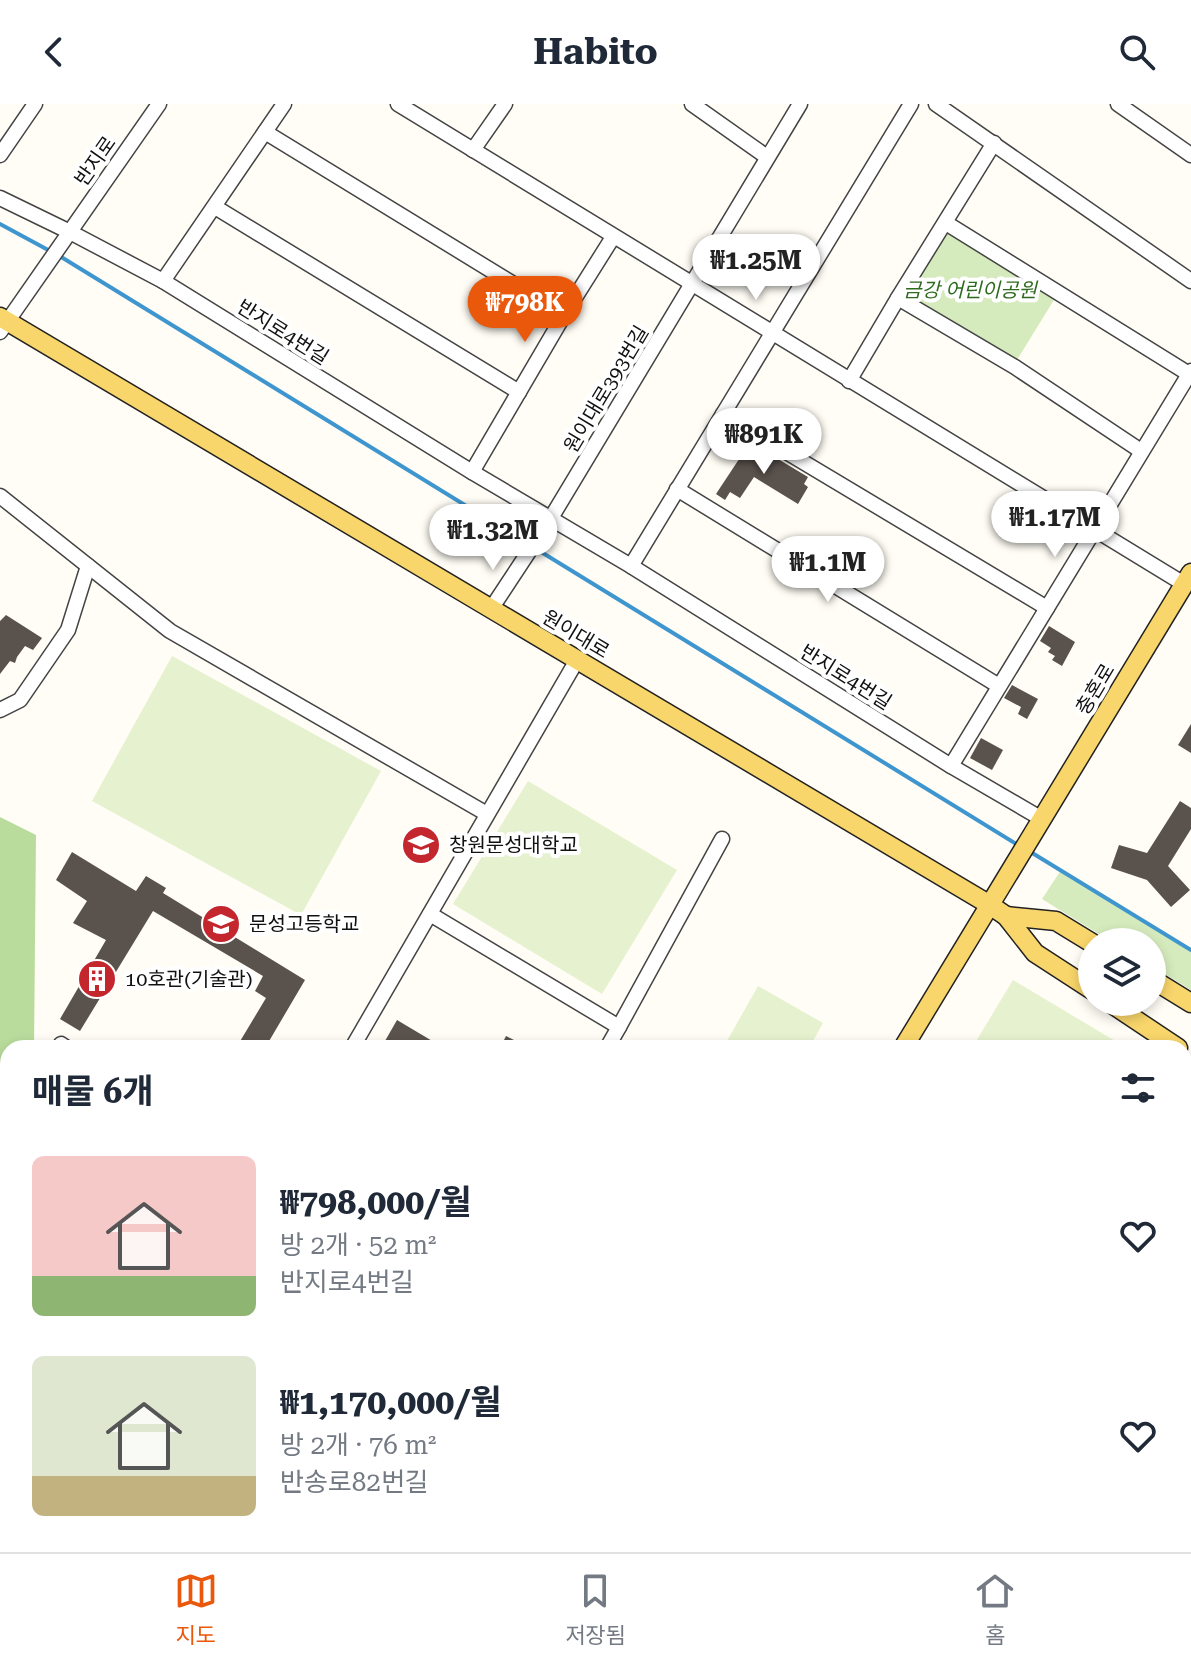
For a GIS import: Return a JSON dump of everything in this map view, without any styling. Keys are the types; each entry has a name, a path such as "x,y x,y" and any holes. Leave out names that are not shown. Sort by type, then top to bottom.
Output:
{"main road":[{"name":"원이대로","path":"3,323 990,905 1006,916 1035,953 1078,981"},
{"name":"충혼로","path":"990,905 1188,579"},
{"path":"908,1040 990,905"},
{"name":"원이대로","path":"1006,916 1056,921 1078,934"},
{"path":"1166,988 1191,1003"},
{"path":"1130,1016 1166,1040"}],"street":[{"path":"0,155 35,104"},
{"name":"반지로","path":"3,323 42,273 159,104"},
{"path":"163,281 284,104"},
{"path":"398,104 1095,531 1188,579"},
{"path":"473,150 505,104"},
{"path":"692,104 767,157"},
{"name":"원이대로393번길","path":"491,609 551,518 800,104"},
{"path":"631,566 911,104"},
{"path":"936,104 1191,281"},
{"path":"1118,104 1191,155"},
{"path":"265,132 564,315"},
{"path":"849,381 994,143"},
{"name":"반지로4번길","path":"0,198 68,236 163,281 472,472 631,566 1040,823"},
{"path":"215,207 519,392"},
{"path":"946,223 1190,372 951,766"},
{"path":"472,472 613,237"},
{"path":"898,298 1015,367 1141,451"},
{"path":"723,414 1047,608"},
{"path":"677,489 999,686"},
{"path":"0,496 170,631 487,814"},
{"path":"0,710 20,700 68,630 88,566"},
{"path":"357,1040 577,660"},
{"path":"612,1040 722,839"},
{"path":"430,914 619,1027"}],"green space":[{"name":"금강 어린이공원","path":"947,229 1057,295 1015,363 904,298"},
{"path":"172,656 381,771 301,915 92,801"},
{"path":"528,781 677,870 602,994 453,904"},
{"path":"0,817 36,835 34,1040 0,1040"},
{"path":"1061,870 1156,928 1089,928 1042,899"},
{"path":"1166,934 1191,949 1191,990 1166,975"},
{"path":"1013,980 1114,1040 977,1040"},
{"path":"758,986 823,1023 813,1040 728,1040"}],"building":[{"path":"749,444 808,477 804,484 808,487 798,504 754,477 740,498 730,492 725,500 716,494"},
{"path":"6,615 42,638 33,650 25,646 15,663 10,661 0,674 0,621"},
{"path":"1049,626 1075,642 1062,666 1052,660 1055,656 1048,652 1051,648 1040,641"},
{"path":"1012,685 1038,699 1027,719 1018,714 1021,707 1004,698"},
{"path":"1191,724 1191,753 1178,745"},
{"path":"981,738 1003,750 992,770 970,758"},
{"path":"1180,801 1191,808 1191,829 1168,866 1190,890 1171,907 1147,880 1111,868 1119,845 1147,853"},
{"name":"10호관(기술관)","path":"72,852 136,891 146,876 166,888 163,893 305,980 270,1040 241,1040 266,998 255,991 263,976 153,911 80,1031 60,1019 106,940 73,923 87,901 56,880"},
{"path":"397,1020 431,1040 386,1040"}],"waterway":[{"path":"0,224 50,251"},
{"path":"58,255 1018,845"},
{"path":"1029,851 1191,950"}],"place":[{"name":"창원문성대학교","path":"421,845"},
{"name":"문성고등학교","path":"221,924"},
{"name":"10호관(기술관)","path":"97,979"}]}
